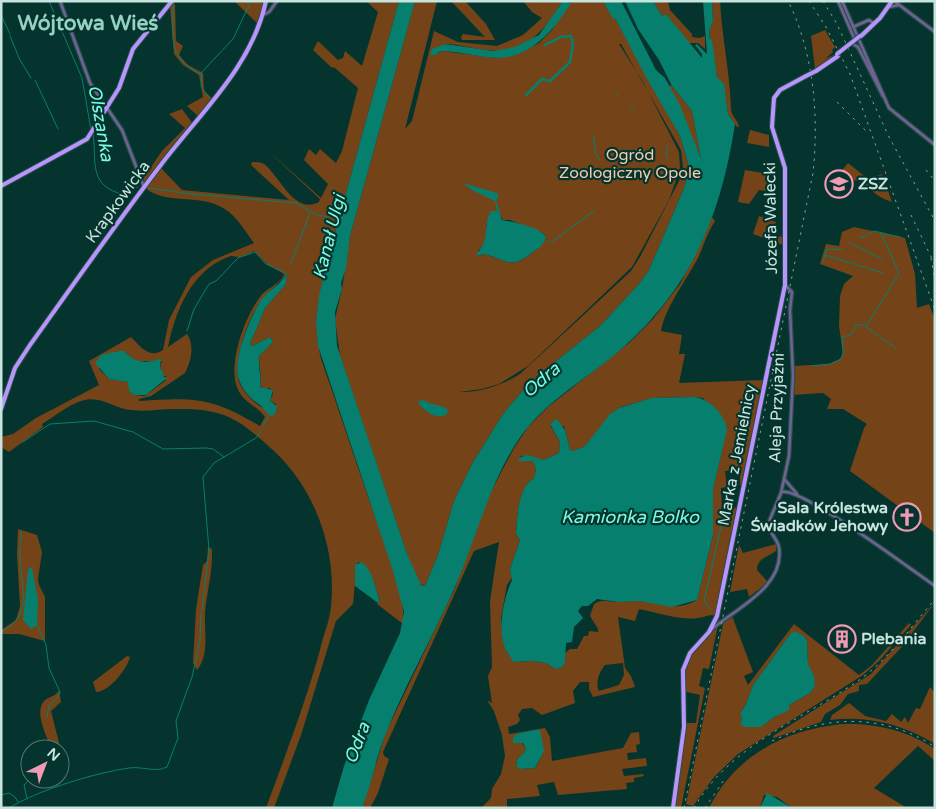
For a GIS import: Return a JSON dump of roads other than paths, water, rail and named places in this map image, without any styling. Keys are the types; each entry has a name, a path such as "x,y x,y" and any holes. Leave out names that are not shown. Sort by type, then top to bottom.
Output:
{"main road":[{"path":"1,186 84,142 92,133 120,86 133,50 172,1"},
{"name":"Krapkowicka","path":"1,409 20,359 144,187 236,70 250,48 266,1"},
{"path":"854,42 874,24 893,1"},
{"name":"Józefa Walecki","path":"785,284 785,168 771,122 776,94 837,56 854,42"},
{"name":"Marka z Jemielnicy","path":"711,630 721,599 785,284"},
{"name":"Aleja Przyjaźni","path":"673,808 684,726 682,672 690,653 711,630"}],"street":[{"path":"60,1 90,83 107,105 122,130 144,187"},
{"name":"Krapkowicka","path":"262,15 270,12 277,1"},
{"path":"840,1 854,42 877,89 884,97"},
{"path":"840,1 884,97 894,113 935,145"},
{"path":"893,1 935,32"},
{"path":"888,7 899,5"},
{"path":"853,27 869,20 874,24"},
{"name":"Aleja Przyjaźni","path":"711,630 772,581 779,547 769,530 768,523 785,480 789,456 793,376 790,317 792,292 785,284"},
{"path":"785,480 797,494"},
{"path":"781,493 788,491 797,494 828,511 935,586"}],"water":[{"name":"Odra","path":"399,1 415,1 350,236 346,268 341,283 342,289 335,312 337,346 407,554 421,585 425,586 438,555 454,501 472,464 503,414 530,382 600,326 639,284 649,270 685,186 688,163 680,136 615,18 613,19 603,1 621,1 656,70 665,78 680,105 701,159 692,111 672,86 659,60 638,29 625,1 653,1 662,16 666,14 702,58 702,54 695,45 697,44 707,54 703,1 712,1 713,21 709,31 717,77 724,84 728,114 735,124 729,159 710,223 697,253 681,281 662,307 639,333 612,357 552,403 521,436 500,472 455,587 402,695 376,762 363,805 365,808 332,808 344,766 369,700 400,633 404,612 392,568 318,346 316,322 319,296 327,262"},
{"path":"563,1 571,3 550,32 521,53 497,58 444,51 430,55 432,49 445,44 493,51 515,47 539,35"},
{"path":"463,183 497,193 499,196 496,200 502,220 539,231 546,238 543,243 524,258 513,262 484,254 478,256 477,253 484,243 488,217 491,211 497,211 495,201 472,190"},
{"path":"287,272 286,284 265,308 250,344 252,346 270,337 273,342 259,356 260,387 273,390 270,401 277,406 275,414 272,416 251,398 243,388 237,372 238,362 243,339 257,307 264,296 282,280"},
{"path":"124,351 141,361 161,359 160,368 163,376 167,378 146,395 134,395 129,391 128,382 109,379 95,363 101,355"},
{"name":"Kamionka Bolko","path":"695,397 706,401 716,408 726,424 727,430 713,489 713,535 697,600 672,607 640,601 618,602 597,599 588,606 582,606 578,611 583,618 574,627 572,642 566,643 565,662 562,667 556,669 546,663 533,661 513,662 503,640 502,613 512,580 510,569 520,540 516,534 519,503 525,488 534,478 536,469 533,461 519,461 519,458 527,455 544,460 559,453 560,442 550,424 557,419 565,430 570,450 573,451 585,446 610,414 619,408 652,398"},
{"path":"424,400 446,408 448,410 447,414 435,416 428,413 419,404 419,401"},
{"path":"361,562 371,574 380,601 378,603 355,586 355,565"},
{"path":"32,567 38,600 37,625 31,629 23,620 28,569"},
{"path":"796,632 804,636 807,641 808,664 814,676 815,686 810,693 789,705 789,710 774,717 761,727 744,727 740,723 742,719 740,714 753,685 791,633"},
{"path":"540,730 544,751 535,768 519,769 516,765 518,758 526,749 523,743 513,743 513,738 516,734"},
{"path":"767,793 792,808 760,808"}],"waterway":[{"name":"Olszanka","path":"49,1 82,78 91,130"},
{"path":"173,4 173,37 177,53 189,67 200,74 233,39 251,1"},
{"path":"1,15 10,34"},
{"path":"10,36 20,60 31,78"},
{"path":"526,95 542,79 550,81 570,62 573,45 571,36 561,37 545,45"},
{"path":"202,74 201,86 210,99"},
{"path":"35,80 58,129"},
{"name":"Olszanka","path":"93,134 96,169 102,183 108,189 118,193 138,187"},
{"path":"593,135 596,154 600,160"},
{"path":"668,146 666,155 668,158"},
{"name":"Olszanka","path":"149,188 191,194 296,203 317,215"},
{"name":"Olszanka","path":"318,215 329,217 344,200"},
{"path":"552,242 595,210"},
{"path":"291,263 310,213"},
{"path":"860,236 861,238 874,231 900,237"},
{"path":"881,233 899,273 866,327 897,349"},
{"path":"850,243 882,259"},
{"path":"823,262 827,249 842,250"},
{"path":"187,331 194,309 209,284 216,281 238,258 255,252 266,264 286,273"},
{"path":"825,255 883,273"},
{"path":"812,366 830,364 841,359 843,353 842,337 851,335 857,324 866,326"},
{"path":"263,427 269,415"},
{"path":"23,442 50,424 94,421 133,432 163,449 207,448 213,449 224,457"},
{"path":"202,610 209,550 203,477 214,463 256,438 262,430"},
{"path":"711,609 704,601 721,527 719,511"},
{"path":"1,632 18,618 22,609 21,532"},
{"path":"9,808 21,801 67,783 100,774 129,768 162,769 167,767 178,738 176,721 192,677 200,641 201,613"},
{"path":"37,625 46,645 49,668 60,692 58,697 49,706 47,717"},
{"path":"25,789 27,799"},
{"path":"1,795 9,793 18,802"}],"railway":[{"path":"684,808 813,173 815,107 809,63 797,21 788,1"},
{"path":"809,1 826,27 850,74 935,310"},
{"path":"823,1 837,24 889,137 935,221"},
{"path":"837,102 866,131"},
{"path":"926,170 935,181"},
{"path":"911,215 935,265"},
{"path":"931,258 935,280"},
{"path":"694,808 710,785 748,749 840,693 872,670 900,641 935,599"},
{"path":"772,741 792,732 813,726 855,722 875,723 896,728 916,736 935,747"},
{"path":"705,808 726,777"}],"place":[{"name":"ZSZ","path":"839,184"},
{"name":"Sala Królestwa Świadków Jehowy","path":"907,517"},
{"name":"Plebania","path":"842,639"}],"district":[{"name":"Wójtowa Wieś","path":"88,23"}],"park label":[{"name":"Ogród Zoologiczny Opole","path":"630,164"}],"water label":[{"name":"Kanał Ulgi","path":"329,237"}]}
